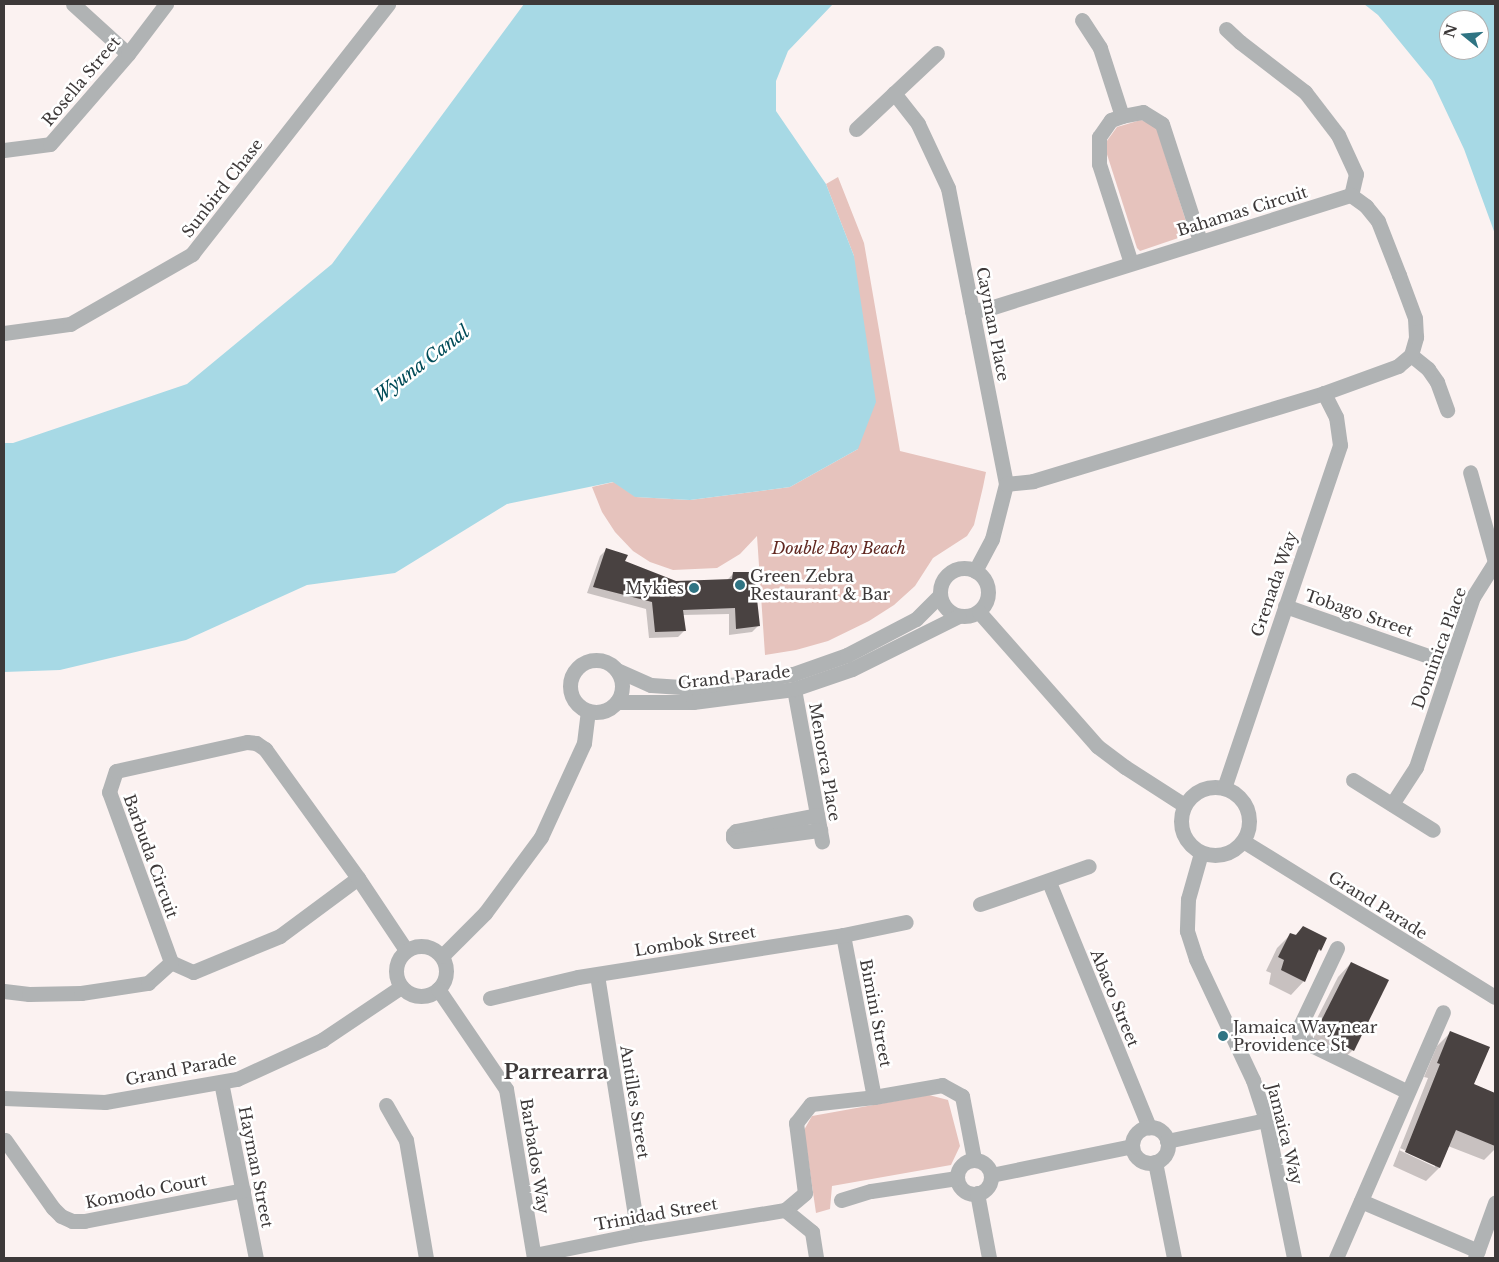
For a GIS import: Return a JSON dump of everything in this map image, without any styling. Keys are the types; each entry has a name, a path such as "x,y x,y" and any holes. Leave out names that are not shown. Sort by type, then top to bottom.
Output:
{"street":[{"path":"73,4 128,54"},
{"name":"Rosella Street","path":"4,150 50,144 128,54 166,4"},
{"name":"Sunbird Chase","path":"4,333 70,324 192,254 388,4"},
{"path":"1082,20 1100,48 1122,116"},
{"path":"1006,484 1033,481 1324,393 1398,366 1411,355 1416,337 1415,318 1378,221 1366,206 1351,195 1356,174 1338,135 1305,92 1226,29"},
{"path":"856,129 937,53"},
{"name":"Cayman Place","path":"894,93 918,124 948,188 1006,484 992,539 976,571"},
{"path":"1130,263 1100,164 1099,137 1111,120 1122,116 1143,112 1162,124 1200,241"},
{"name":"Bahamas Circuit","path":"972,311 990,308 1351,195"},
{"path":"1411,355 1428,369 1437,382 1447,410"},
{"name":"Grenada Way","path":"1224,788 1340,445 1336,417 1324,393"},
{"name":"Dominica Place","path":"1392,804 1416,767 1422,753 1449,663 1473,597 1495,562 1470,472"},
{"path":"963,568 976,571 986,582 988,590 988,598 979,612 966,616 959,616 946,609 940,595 942,582 950,572 963,568"},
{"name":"Grand Parade","path":"617,670 651,685 696,688 739,684 793,674 847,654 916,619 940,595"},
{"name":"Tobago Street","path":"1285,606 1449,663"},
{"path":"979,612 1097,746 1125,767 1184,805"},
{"name":"Grand Parade","path":"617,702 693,702 794,689 852,669 959,616"},
{"path":"602,660 617,670 622,686 617,702 604,711 588,712 574,701 569,684 572,675 584,662 602,660"},
{"name":"Menorca Place","path":"794,689 820,829"},
{"path":"442,956 485,913 541,837 584,743 588,712"},
{"name":"Barbuda Circuit","path":"171,962 108,792 116,771 247,742 256,743 266,749 358,878 406,950"},
{"path":"1353,780 1433,830"},
{"path":"1213,787 1224,788 1236,794 1244,804 1249,816 1248,829 1243,841 1234,850 1224,855 1212,856 1201,853 1192,847 1185,838 1181,827 1184,805 1201,790 1213,787"},
{"name":"Grand Parade","path":"1243,841 1495,998"},
{"name":"Jamaica Way","path":"1201,853 1188,899 1187,916 1190,944 1254,1080 1266,1120 1294,1258"},
{"path":"980,904 1049,882 1089,866"},
{"path":"4,991 29,994 81,993 148,983 171,962 193,972 280,936 358,878"},
{"name":"Abaco Street","path":"1049,882 1149,1127"},
{"name":"Lombok Street","path":"490,998 578,976 597,975 843,935 906,922"},
{"name":"Bimini Street","path":"843,935 874,1097"},
{"path":"413,946 429,946 442,956 446,977 432,994 415,996 401,987 397,980 396,963 406,950 413,946"},
{"path":"1337,948 1300,1026 1299,1035 1305,1042 1408,1092"},
{"name":"Antilles Street","path":"597,975 638,1234"},
{"name":"Grand Parade","path":"4,1098 105,1102 237,1079 322,1040 401,987"},
{"name":"Barbados Way","path":"438,989 506,1089 534,1256"},
{"path":"1336,1258 1443,1012"},
{"name":"Hayman Street","path":"221,1082 256,1258"},
{"path":"816,1258 812,1232 784,1210 805,1193 796,1123 810,1104 874,1097 942,1085 962,1096 974,1159"},
{"path":"386,1106 406,1140 426,1258"},
{"path":"1167,1141 1266,1120"},
{"path":"1149,1127 1162,1131 1167,1141 1165,1153 1155,1162 1136,1157 1132,1146 1136,1133 1149,1127"},
{"name":"Komodo Court","path":"5,1140 53,1208 61,1216 72,1221 84,1221 243,1190"},
{"path":"991,1175 1132,1146"},
{"path":"974,1159 986,1164 991,1175 988,1187 977,1194 964,1191 956,1178 962,1164 974,1159"},
{"path":"1155,1162 1174,1258"},
{"path":"841,1200 871,1191 956,1178"},
{"path":"977,1194 989,1258"},
{"path":"1361,1201 1476,1256 1495,1203"},
{"name":"Trinidad Street","path":"534,1256 638,1234 784,1210"}],"green space":[{"path":"1141,120 1156,126 1190,234 1140,251 1137,248 1104,145 1117,127"},
{"name":"Double Bay Beach","path":"838,177 864,243 900,451 986,472 974,525 967,536 933,558 915,586 894,605 869,621 828,641 796,650 765,655 757,536 740,554 717,568 673,570 650,562 633,551 615,532 602,512 592,487 614,482 636,497 690,500 790,487 858,449 854,256 826,184"},
{"path":"929,1095 948,1100 960,1146 951,1165 832,1186 830,1209 816,1213 804,1130 812,1116"}],"water":[{"name":"Wyuna Canal","path":"524,4 833,4 788,51 776,81 776,111 826,184 854,256 876,402 858,449 790,487 690,500 635,497 613,482 507,504 395,573 307,585 186,640 60,670 4,672 4,443 13,443 187,384 332,264"},
{"path":"1364,4 1495,4 1495,234 1464,149 1432,81 1378,15"}],"building":[{"path":"606,548 628,555 625,561 676,581 732,579 733,572 754,572 760,626 736,629 735,608 683,610 686,631 655,632 652,602 593,587"},
{"path":"1303,926 1327,938 1321,951 1319,949 1305,982 1281,970 1284,960 1278,957 1290,933 1296,935"},
{"path":"1351,962 1389,980 1354,1051 1316,1031"},
{"path":"1450,1031 1490,1047 1474,1084 1495,1093 1495,1146 1456,1130 1440,1168 1405,1152 1440,1064 1437,1063"}],"place":[{"name":"Green Zebra Restaurant & Bar","path":"740,585"},
{"name":"Mykies","path":"694,588"},
{"name":"Jamaica Way near Providence St","path":"1223,1036"}],"district":[{"name":"Parrearra","path":"556,1072"}]}
